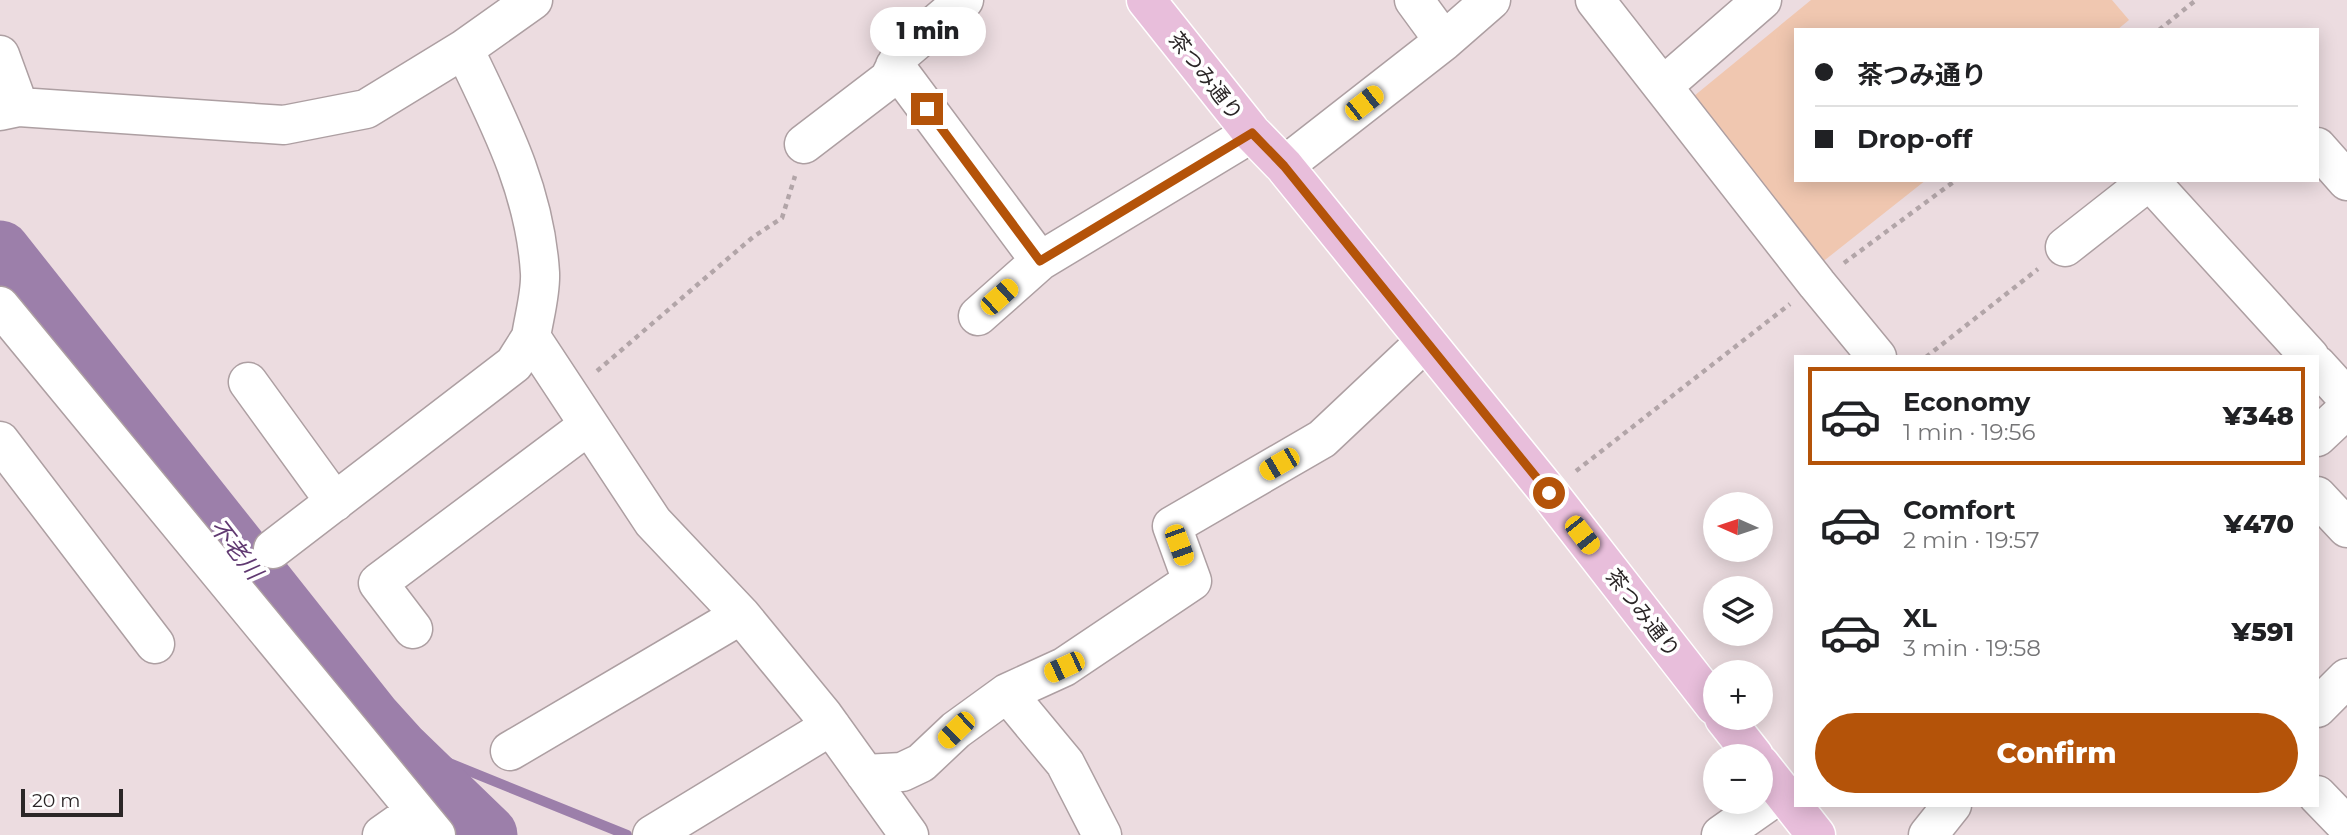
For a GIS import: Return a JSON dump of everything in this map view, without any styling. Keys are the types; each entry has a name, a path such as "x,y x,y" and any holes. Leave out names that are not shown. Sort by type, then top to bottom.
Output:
{"main road":[{"name":"茶つみ通り","path":"1146,0 1252,133 1284,166 1549,493 1703,691"},
{"path":"1733,730 1745,744"},
{"path":"1773,781 1816,835"}],"street":[{"path":"0,55 9,109 284,125 366,109 464,49 533,0"},
{"path":"804,144 889,79 902,53 964,0"},
{"path":"1414,0 1444,41"},
{"path":"1284,166 1444,41 1491,0"},
{"path":"1595,0 1816,284 1875,355"},
{"path":"1663,86 1762,0"},
{"path":"273,550 514,364 531,337 540,275 531,208 510,146 464,49"},
{"path":"895,66 1040,261"},
{"path":"978,316 1040,261 1252,133"},
{"path":"2319,149 2347,181"},
{"path":"2065,247 2148,182"},
{"path":"2150,182 2308,355"},
{"path":"0,306 426,823 382,835"},
{"path":"531,337 653,522 741,615 831,726 909,835"},
{"path":"865,774 902,772 922,763 956,730 1007,694 1064,667 1192,582 1172,526 1322,439 1425,342"},
{"path":"2319,367 2347,398"},
{"path":"247,382 335,502"},
{"path":"2319,435 2347,409"},
{"path":"414,629 378,583 579,410"},
{"path":"0,441 155,644"},
{"path":"2319,498 2347,528"},
{"path":"510,751 741,615"},
{"path":"2319,706 2347,678"},
{"path":"1007,694 1065,763 1102,835"},
{"path":"652,835 831,726"},
{"path":"2319,797 2347,826"},
{"path":"1928,835 1949,807"},
{"path":"1720,835 1739,814"}],"path":[{"path":"2161,28 2196,0"},
{"path":"579,410 753,237 782,218 804,144"},
{"path":"1549,493 1816,284 1953,182"},
{"path":"1929,355 2065,247"}],"shaded area":[{"path":"1811,0 2112,0 2129,20 2119,28 1794,28 1794,182 1923,182 1806,275 1694,96"}],"waterway":[{"name":"不老川","path":"0,251 371,719 399,750 487,835"},
{"path":"399,750 422,752 627,835"}],"route":[{"path":"927,109 1040,261 1252,133 1284,166 1549,493"}]}
